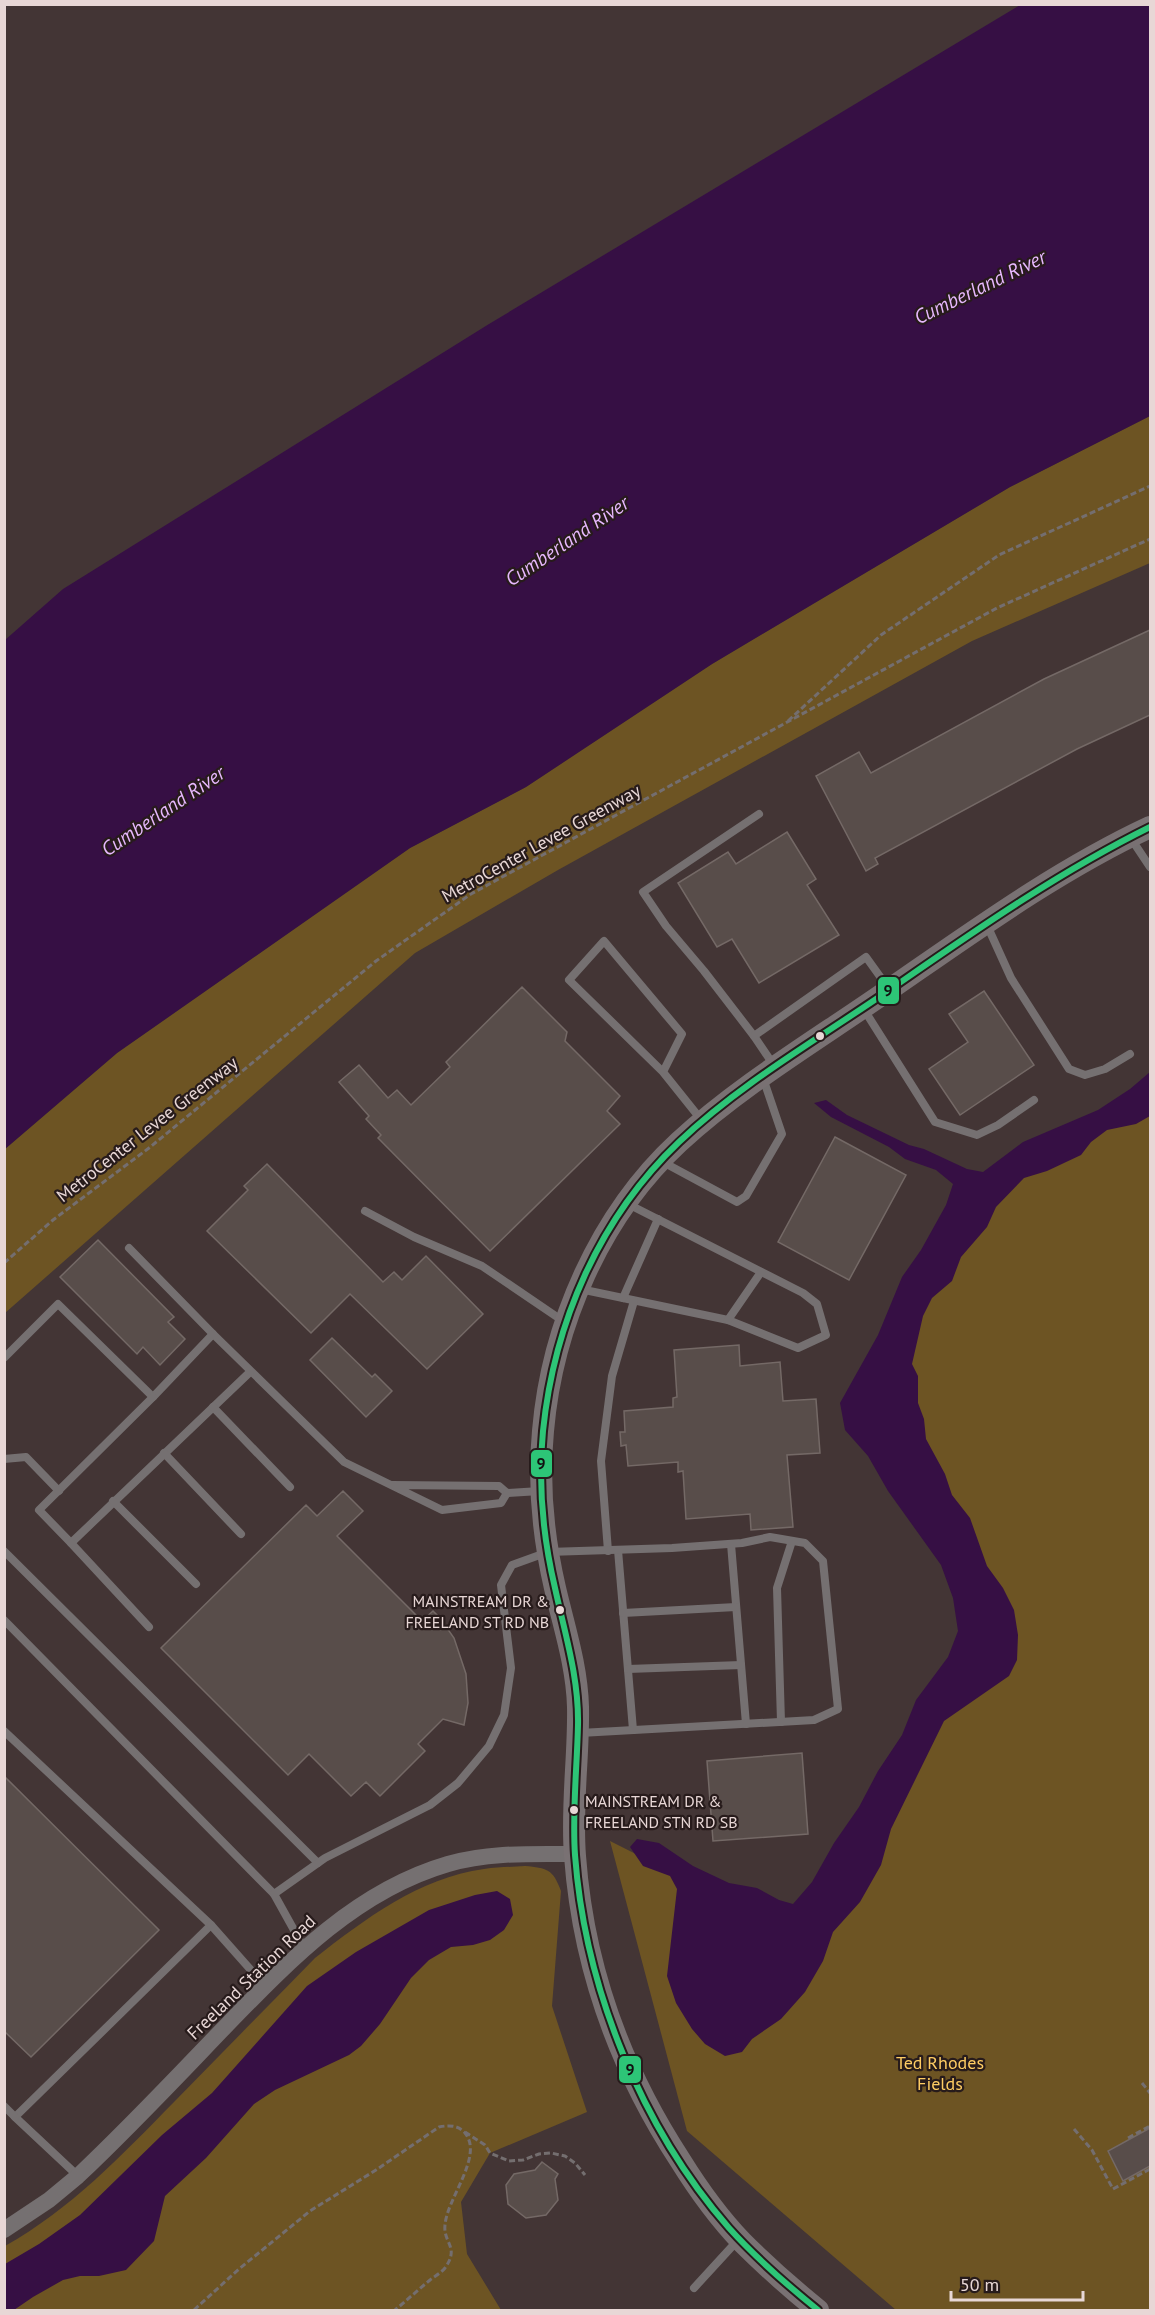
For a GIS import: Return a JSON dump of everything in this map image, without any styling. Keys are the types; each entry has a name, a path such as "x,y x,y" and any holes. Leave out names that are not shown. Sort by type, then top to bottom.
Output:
{"street":[{"path":"818,2310 739,2239 694,2182 668,2142 635,2082 615,2038 594,1976 584,1927 574,1854 578,1703 574,1668 548,1552 541,1491 543,1429 549,1390 566,1323 579,1288 606,1234 626,1203 677,1144 769,1073 986,923 1049,882 1150,827"},
{"name":"Freeland Station Road","path":"4,2230 49,2200 78,2176 304,1948 371,1898 439,1867 475,1858 574,1854"}],"lane":[{"path":"660,1161 737,1202 746,1196 782,1134 769,1073 754,1036 704,970 666,926 643,892 759,814"},
{"path":"1130,836 1150,867"},
{"path":"986,923 1011,978 1069,1069 1085,1075 1105,1069 1130,1054"},
{"path":"663,1072 682,1034 604,941 569,980 663,1072 703,1122"},
{"path":"754,1036 866,957 890,990"},
{"path":"863,1008 935,1122 977,1135 998,1125 1034,1100"},
{"path":"579,1288 728,1320 798,1348 826,1335 817,1304 803,1293 626,1203"},
{"path":"365,1211 414,1237 482,1266 566,1323"},
{"path":"623,1298 658,1219"},
{"path":"129,1248 250,1372 344,1462 442,1510 501,1503 507,1492"},
{"path":"728,1320 761,1272"},
{"path":"608,1551 601,1461 612,1376 634,1301"},
{"path":"4,1358 58,1304 153,1397"},
{"path":"149,1627 39,1510 213,1334"},
{"path":"71,1543 250,1372"},
{"path":"213,1407 290,1487"},
{"path":"164,1453 241,1534"},
{"path":"4,1459 26,1457 59,1491"},
{"path":"392,1485 500,1486 507,1492 541,1491"},
{"path":"113,1501 196,1584"},
{"path":"274,1894 318,1863 430,1805 458,1783 489,1746 504,1715 511,1668 501,1585 512,1565 548,1552 731,1544 770,1537 805,1543 823,1561 838,1709 814,1720 577,1733"},
{"path":"781,1722 777,1588 792,1541"},
{"path":"731,1544 746,1724"},
{"path":"618,1550 633,1730"},
{"path":"4,1551 318,1863"},
{"path":"623,1613 736,1606"},
{"path":"4,1620 274,1894 304,1948"},
{"path":"628,1669 741,1665"},
{"path":"4,1731 211,1925 265,1986"},
{"path":"15,2116 211,1925"},
{"path":"4,2106 78,2176"},
{"path":"694,2288 739,2239"}],"path":[{"path":"785,724 881,634 999,555 1150,486"},
{"name":"MetroCenter Levee Greenway","path":"4,1263 53,1220 149,1148 376,961 462,901 997,608 1150,539"},
{"path":"1142,2082 1150,2093"},
{"path":"194,2310 238,2269 310,2211 439,2127 451,2125 485,2145 490,2153 509,2161 524,2160 550,2152 565,2156 575,2163 585,2175"},
{"path":"1128,2138 1150,2127"},
{"path":"1074,2129 1092,2150 1113,2189 1150,2169"},
{"path":"395,2310 444,2270 451,2256 452,2246 445,2226 448,2210 470,2157 471,2143 463,2131"}],"green space":[{"path":"1150,416 1150,563 972,641 558,870 415,953 5,1313 5,1149 117,1053 410,848 526,787 712,664 1010,487"},
{"name":"Ted Rhodes Fields","path":"1150,1088 1150,2310 896,2310 687,2131 610,1841 787,1930 976,1647 949,1543 864,1410 958,1214"},
{"path":"525,1866 548,1871 555,1878 561,1891 552,2006 587,2112 490,2153 461,2202 467,2254 501,2310 5,2310 5,2246 74,2198 135,2142 315,1958 373,1915 437,1881 489,1868"}],"water":[{"name":"Cumberland River","path":"1020,5 1150,5 1150,416 1010,487 712,664 526,787 410,848 117,1053 5,1149 5,640 63,589 489,324"},
{"path":"1150,1072 1150,1116 1136,1124 1107,1130 1091,1142 1081,1155 1047,1171 1024,1178 996,1207 987,1227 961,1257 952,1281 932,1298 923,1316 912,1364 918,1376 918,1403 924,1419 926,1439 945,1474 952,1495 970,1518 987,1566 1003,1588 1014,1610 1018,1635 1017,1660 1009,1676 944,1721 891,1829 881,1865 860,1902 833,1932 823,1961 805,1992 781,2019 752,2039 742,2052 725,2056 705,2044 692,2029 676,2003 667,1976 677,1889 670,1876 643,1866 630,1847 637,1839 659,1843 693,1866 729,1883 757,1888 779,1900 793,1904 812,1882 834,1843 859,1807 878,1771 902,1735 916,1700 948,1657 958,1631 953,1598 941,1565 888,1491 868,1456 845,1430 840,1403 878,1335 902,1277 921,1250 946,1205 953,1184 936,1170 905,1159 889,1147 831,1117 814,1103 826,1100 847,1115 909,1145 924,1149 967,1169 983,1172 1023,1142 1098,1110 1130,1089"},
{"path":"497,1891 510,1899 513,1915 504,1930 490,1940 473,1945 451,1947 429,1960 411,1978 380,2024 361,2046 349,2055 275,2090 254,2104 206,2158 165,2196 154,2241 126,2270 63,2280 14,2310 5,2310 5,2264 39,2244 80,2215 162,2135 212,2093 307,1986 356,1952 429,1910 475,1895"}],"building":[{"path":"1150,630 1150,715 1077,749 875,858 878,864 866,871 816,776 859,752 871,773 1044,679"},
{"path":"787,832 816,879 807,885 839,935 759,983 732,939 717,947 678,883 728,852 736,864"},
{"path":"522,987 567,1032 565,1041 620,1096 607,1111 620,1124 490,1251 378,1138 381,1135 366,1119 369,1116 339,1082 359,1065 388,1098 397,1090 411,1105 450,1067 446,1062"},
{"path":"984,991 1034,1065 960,1115 929,1069 968,1042 949,1014"},
{"path":"835,1137 906,1175 849,1280 778,1242"},
{"path":"267,1164 383,1282 394,1272 402,1280 426,1256 483,1314 427,1369 350,1294 311,1333 207,1231 248,1190 244,1186"},
{"path":"98,1240 174,1317 168,1322 185,1339 160,1365 143,1347 137,1354 60,1277"},
{"path":"332,1338 372,1377 375,1374 392,1391 366,1417 310,1360"},
{"path":"739,1345 740,1366 780,1362 783,1401 816,1399 820,1453 787,1455 793,1527 751,1530 750,1514 686,1519 683,1471 678,1472 678,1462 628,1466 626,1445 621,1446 620,1432 625,1432 624,1411 673,1407 673,1398 677,1397 674,1350"},
{"path":"343,1491 363,1511 337,1536 422,1621 433,1611 440,1618 454,1638 466,1674 468,1703 464,1725 443,1719 418,1744 425,1751 380,1796 366,1782 351,1796 309,1754 288,1775 161,1648 306,1505 317,1516"},
{"path":"802,1753 808,1834 713,1841 707,1761"},
{"path":"4,1776 159,1930 31,2057 4,2031"},
{"path":"1150,2128 1150,2166 1123,2181 1108,2151"},
{"path":"542,2162 558,2174 555,2179 558,2200 546,2215 526,2218 508,2204 506,2185 514,2174 535,2170"}],"transit line":[{"name":"9","path":"818,2310 750,2250 729,2228 698,2188 669,2146 644,2101 605,2005 591,1955 581,1905 574,1839 578,1708 571,1656 551,1569 543,1510 541,1470 543,1431 549,1391 558,1351 585,1274 626,1204 679,1142 751,1083 980,928 1046,885 1150,827"}],"place":[{"name":"MAINSTREAM DR & FREELAND ST RD NB","path":"560,1610"},
{"name":"MAINSTREAM DR & FREELAND STN RD SB","path":"574,1810"}]}
